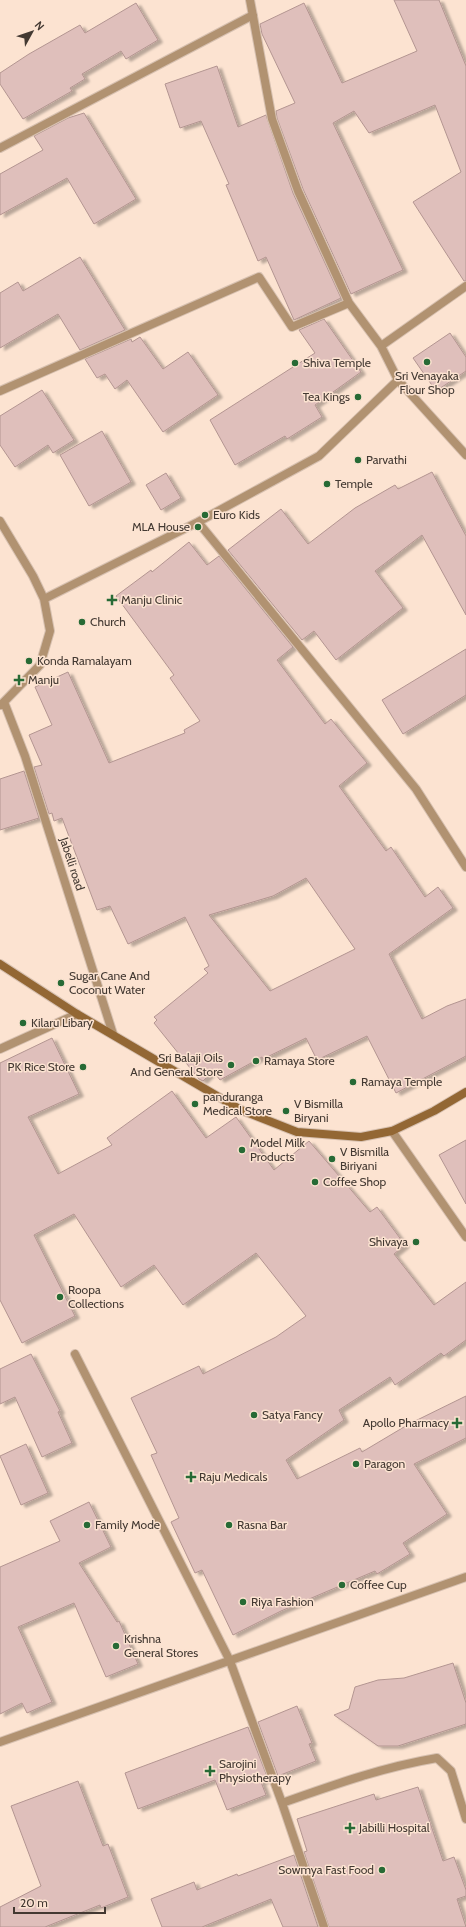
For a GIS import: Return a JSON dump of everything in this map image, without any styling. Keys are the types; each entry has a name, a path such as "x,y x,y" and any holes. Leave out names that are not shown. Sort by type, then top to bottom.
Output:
{"main road":[{"path":"0,964 78,1014 241,1110 297,1132 361,1137 392,1131 434,1111 466,1092"}],"street":[{"path":"250,0 272,119 298,191 349,303 381,346 398,380 466,455"},
{"path":"0,148 253,15"},
{"path":"0,391 259,277 292,327 349,303"},
{"path":"381,346 466,286"},
{"path":"44,599 198,522 319,456 398,380"},
{"path":"0,521 33,576 44,599 50,631 40,665 2,704"},
{"path":"198,522 416,789 466,867"},
{"name":"Jabelli road","path":"2,704 25,756 113,1034"},
{"path":"0,1049 78,1014"},
{"path":"392,1131 466,1237"},
{"path":"75,1354 230,1661 282,1803 324,1927"},
{"path":"0,1742 466,1576"},
{"path":"282,1803 371,1772 437,1758 451,1771 466,1819"}],"building":[{"path":"394,0 439,0 466,66 466,281 464,281 413,202 461,172 435,105 369,133 354,111 333,123 403,270 351,294 303,189 277,118 276,111 295,103 262,34 260,24 304,3 342,83 417,51"},
{"path":"136,3 158,40 126,59 121,51 82,74 85,79 70,88 72,91 23,119 0,84 0,73 29,54 80,25 85,33"},
{"path":"217,66 238,127 266,115 293,193 341,298 294,320 266,257 258,261 226,185 229,184 201,121 180,128 165,84"},
{"path":"84,113 136,199 94,224 67,178 0,215 0,174 43,150 34,136 68,118"},
{"path":"80,257 125,330 80,350 58,314 0,348 0,293 18,282 23,291"},
{"path":"324,319 361,372 315,405 322,417 287,439 285,436 235,465 210,420 315,353 299,330"},
{"path":"450,333 466,357 466,371 436,391 413,358"},
{"path":"140,337 163,369 188,352 218,395 163,432 127,380 115,389 105,374 97,378 85,359 131,339 132,342"},
{"path":"42,390 74,440 53,453 48,445 15,467 0,445 0,416"},
{"path":"102,431 131,482 89,506 60,455"},
{"path":"432,472 466,536 466,615 422,535 375,571 403,608 336,660 314,631 302,640 228,550 281,509 308,544 355,508 395,485 398,489"},
{"path":"166,473 181,498 161,510 146,485"},
{"path":"189,542 207,565 219,556 293,647 277,660 325,724 331,719 367,763 339,786 386,851 391,847 425,897 438,887 453,908 389,954 422,1019 447,1006 466,999 466,1056 396,1093 367,1036 317,1060 306,1038 263,1059 262,1057 220,1080 213,1071 203,1081 199,1079 154,1023 157,1020 154,1017 208,973 204,969 209,966 185,917 128,944 110,906 97,910 62,818 54,821 52,813 49,814 34,767 42,765 29,735 52,725 35,687 68,672 109,763 185,733 184,730 200,721 170,678 174,675 116,596 151,570 152,572","holes":["306,878 355,949 270,991 209,915 273,896"]},
{"path":"466,649 466,695 403,734 382,700"},
{"path":"24,771 39,818 0,830 0,779"},
{"path":"52,1038 79,1094 28,1117 58,1174 112,1145 107,1138 172,1091 206,1138 236,1117 274,1170 309,1141 370,1212 377,1207 405,1245 394,1254 434,1305 466,1282 466,1340 444,1356 441,1353 395,1385 390,1377 339,1410 344,1420 286,1460 297,1479 360,1448 362,1452 409,1424 466,1396 466,1438 414,1464 447,1514 403,1543 410,1554 377,1574 375,1571 281,1611 233,1635 202,1570 195,1573 171,1522 179,1518 151,1455 157,1453 131,1398 199,1366 203,1374 276,1337 306,1316 256,1253 183,1305 154,1265 121,1287 74,1214 34,1235 75,1316 22,1343 0,1300 0,1063"},
{"path":"466,1140 466,1204 439,1155"},
{"path":"31,1354 60,1411 58,1412 72,1443 42,1457 15,1397 0,1404 0,1369"},
{"path":"26,1444 48,1493 21,1505 0,1456"},
{"path":"89,1502 111,1547 79,1563 117,1622 119,1621 138,1664 106,1677 74,1603 18,1627 52,1702 27,1713 22,1703 0,1714 0,1567 60,1541 50,1521"},
{"path":"453,1663 466,1703 466,1724 398,1746 378,1746 334,1715 349,1709 355,1687 378,1680 404,1678"},
{"path":"297,1706 312,1743 309,1744 316,1761 278,1776 258,1722"},
{"path":"248,1727 268,1779 261,1782 266,1795 227,1810 215,1780 138,1809 125,1773"},
{"path":"78,1781 103,1846 108,1844 128,1897 101,1908 100,1905 45,1927 0,1927 0,1907 41,1886 11,1806"},
{"path":"418,1787 443,1861 454,1857 466,1890 466,1896 457,1899 466,1927 329,1927 304,1852 307,1851 297,1819 374,1794 376,1800"},
{"path":"294,1855 318,1927 283,1927 271,1899 202,1927 162,1927 151,1899 194,1882 197,1890 237,1874 238,1876"}],"place":[{"name":"Sri Venayaka Flour Shop","path":"427,362"},
{"name":"Shiva Temple","path":"295,363"},
{"name":"Tea Kings","path":"358,397"},
{"name":"Parvathi","path":"358,460"},
{"name":"Temple","path":"327,484"},
{"name":"Euro Kids","path":"205,515"},
{"name":"MLA House","path":"198,527"},
{"name":"Manju Clinic","path":"112,600"},
{"name":"Church","path":"82,622"},
{"name":"Konda Ramalayam","path":"29,661"},
{"name":"Manju","path":"19,680"},
{"name":"Sugar Cane And Coconut Water","path":"61,983"},
{"name":"Kilaru Libary","path":"23,1023"},
{"name":"Ramaya Store","path":"256,1061"},
{"name":"Sri Balaji Oils And General Store","path":"231,1065"},
{"name":"PK Rice Store","path":"83,1067"},
{"name":"Ramaya Temple","path":"353,1082"},
{"name":"panduranga Medical Store","path":"195,1104"},
{"name":"V Bismilla Biryani","path":"286,1111"},
{"name":"Model Milk Products","path":"242,1150"},
{"name":"V Bismilla Biriyani","path":"332,1159"},
{"name":"Coffee Shop","path":"315,1182"},
{"name":"Shivaya","path":"416,1242"},
{"name":"Roopa Collections","path":"60,1297"},
{"name":"Satya Fancy","path":"254,1415"},
{"name":"Apollo Pharmacy","path":"457,1423"},
{"name":"Paragon","path":"356,1464"},
{"name":"Raju Medicals","path":"191,1477"},
{"name":"Family Mode","path":"87,1525"},
{"name":"Rasna Bar","path":"229,1525"},
{"name":"Coffee Cup","path":"342,1585"},
{"name":"Riya Fashion","path":"243,1602"},
{"name":"Krishna General Stores","path":"116,1646"},
{"name":"Sarojini Physiotherapy","path":"210,1771"},
{"name":"Jabilli Hospital","path":"350,1828"},
{"name":"Sowmya Fast Food","path":"382,1870"}]}
